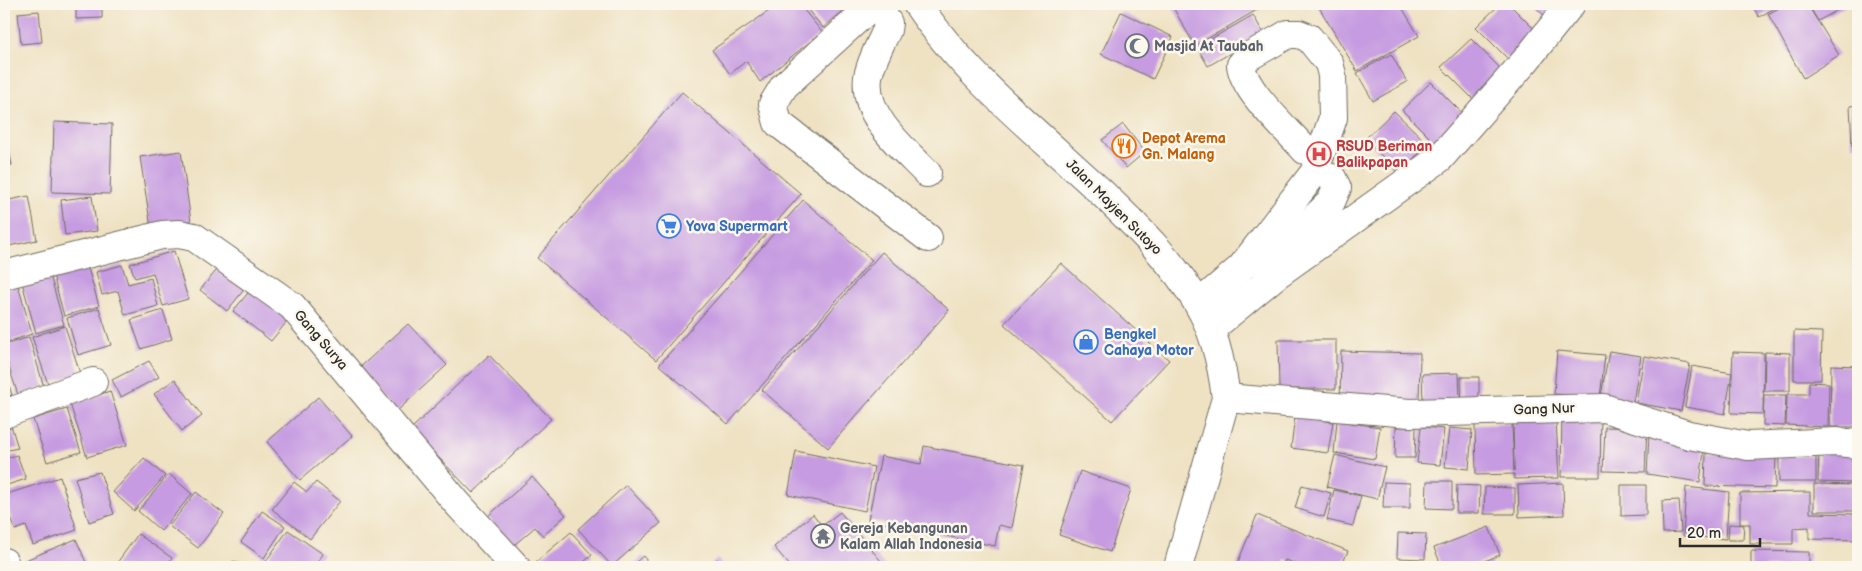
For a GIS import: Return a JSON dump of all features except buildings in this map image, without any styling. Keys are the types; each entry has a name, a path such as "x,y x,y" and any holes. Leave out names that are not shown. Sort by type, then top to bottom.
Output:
{"street":[{"path":"926,173 881,124 871,106 868,78 888,23 875,4 784,86 774,104 778,123 928,238"},
{"name":"Jalan Mayjen Sutoyo","path":"917,4 934,29 974,74 1143,232 1172,266 1204,316 1222,369 1226,398 1178,567"},
{"path":"1204,316 1276,275 1440,158 1485,104 1526,60 1571,4"},
{"path":"1204,316 1314,173 1329,135 1333,118 1332,75 1329,63 1309,38 1298,34 1288,34 1248,57 1242,65 1242,75 1250,88 1305,150"},
{"path":"1204,316 1251,278 1331,202 1337,188 1332,178"},
{"name":"Gang Surya","path":"4,275 162,235 179,234 194,237 292,306 457,503 516,567"},
{"path":"4,414 93,382"},
{"name":"Gang Nur","path":"1226,398 1410,413 1604,408 1689,435 1748,446 1836,442 1858,444"},
{"path":"4,562 6,567"}],"place":[{"name":"Masjid At Taubah","path":"1137,46"},
{"name":"Depot Arema Gn. Malang","path":"1124,146"},
{"name":"RSUD Beriman Balikpapan","path":"1319,154"},
{"name":"Yova Supermart","path":"669,226"},
{"name":"Bengkel Cahaya Motor","path":"1086,342"},
{"name":"Gereja Kebangunan Kalam Allah Indonesia","path":"823,536"}]}
